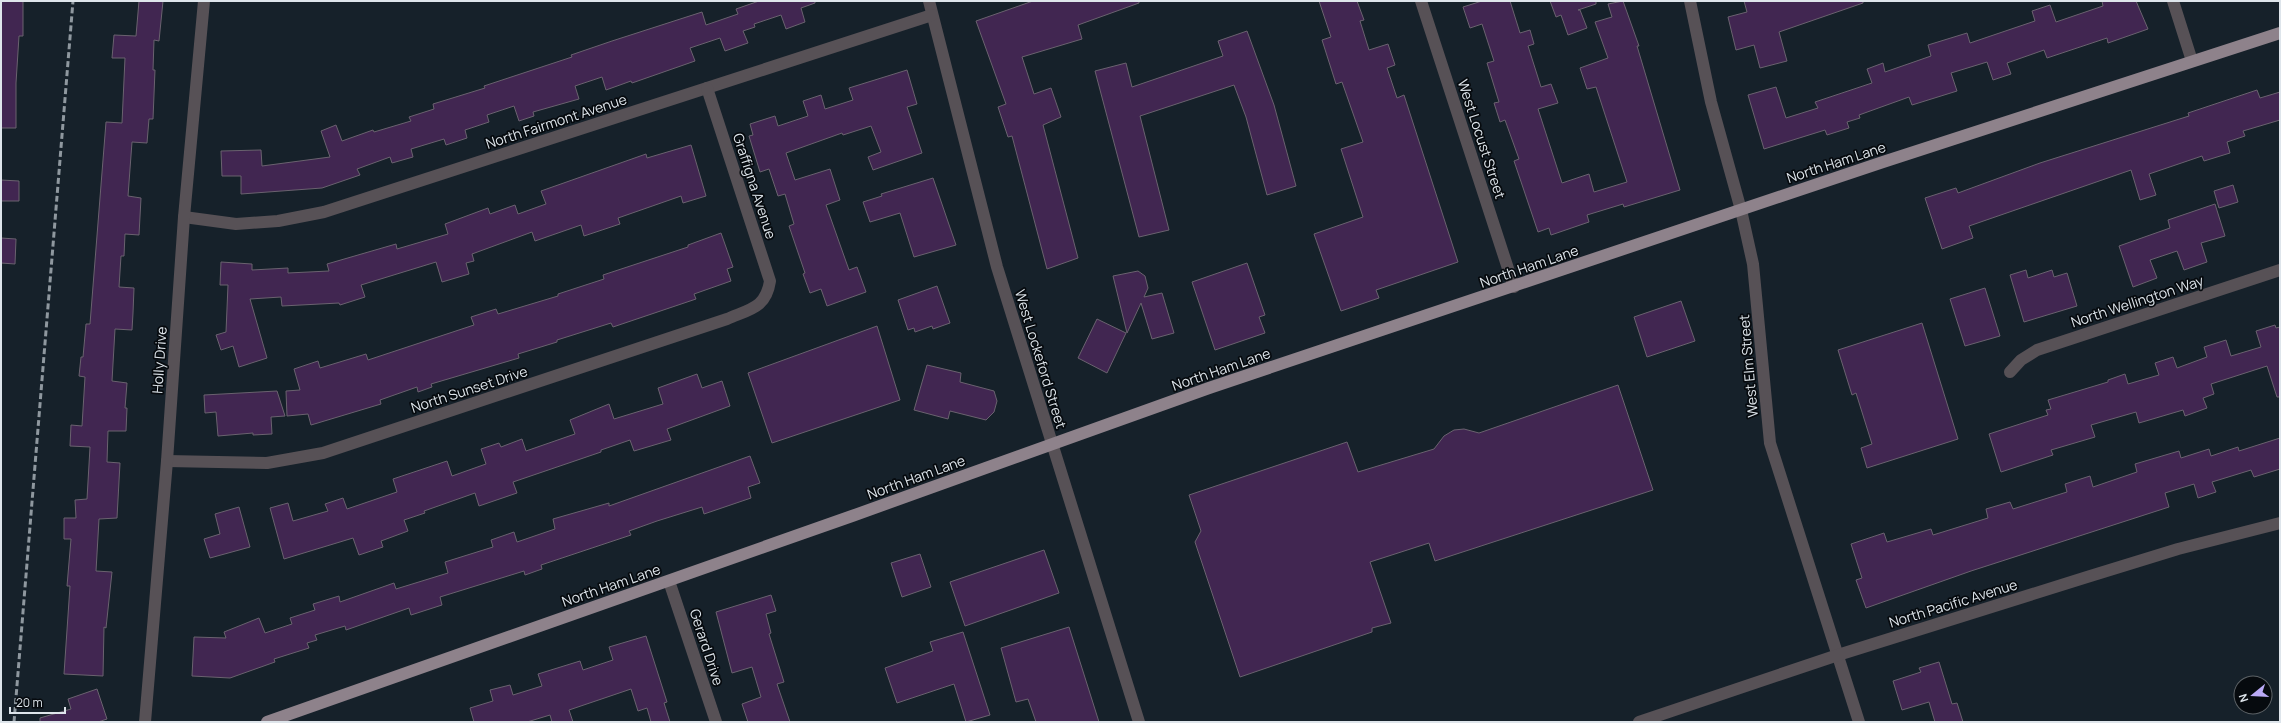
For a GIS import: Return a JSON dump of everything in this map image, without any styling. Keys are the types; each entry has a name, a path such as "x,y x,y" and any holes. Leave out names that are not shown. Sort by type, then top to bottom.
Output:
{"main road":[{"name":"North Ham Lane","path":"267,722 669,581 1209,388 1741,210 2280,33"}],"street":[{"name":"Holly Drive","path":"145,722 167,461 184,217 204,1"},
{"name":"West Lockeford Street","path":"929,1 997,267 1051,445 1139,722"},
{"name":"West Locust Street","path":"1421,1 1514,287"},
{"name":"West Elm Street","path":"1690,1 1711,102 1741,210 1753,264 1770,443 1859,722"},
{"path":"2173,1 2192,61"},
{"name":"North Fairmont Avenue","path":"184,217 236,224 278,222 324,212 932,15"},
{"name":"Graffigna Avenue","path":"707,88 770,280 768,294"},
{"name":"North Wellington Way","path":"2010,372 2021,360 2037,350 2280,270"},
{"name":"North Sunset Drive","path":"167,461 239,464 267,463 323,453 727,319 759,306 768,294"},
{"name":"North Pacific Avenue","path":"1639,722 1838,655 2178,549 2280,524"},
{"name":"Gerard Drive","path":"669,581 716,722"}],"building":[{"path":"1,1 23,1 23,36 19,36 16,83 16,128 1,128"},
{"path":"139,1 163,1 159,41 154,40 153,70 155,70 153,119 149,119 147,143 132,142 128,196 141,198 139,235 125,234 124,256 121,256 119,287 134,288 133,313 132,330 115,329 112,381 127,383 125,408 127,408 126,431 108,431 107,462 120,463 117,518 99,519 96,571 112,572 106,628 104,627 103,676 64,674 70,586 67,586 71,539 64,539 64,518 76,518 75,500 87,499 90,447 70,446 71,425 82,426 85,377 79,376 81,357 83,357 86,324 90,324 106,122 122,123 125,58 112,58 114,35 136,36"},
{"path":"759,1 815,1 815,3 801,8 805,22 786,29 781,15 754,24 755,27 743,31 748,43 725,51 720,38 690,48 695,61 632,83 631,81 606,90 602,77 575,86 579,99 533,112 534,116 519,121 514,106 487,115 489,122 465,130 467,138 446,145 444,139 411,149 413,157 392,163 390,157 357,169 360,175 322,188 241,194 241,176 222,176 221,151 261,150 262,166 330,157 321,131 336,125 342,141 373,130 374,132 411,121 409,117 434,109 433,104 485,88 484,86 572,57 571,55 612,41 702,12 706,25 738,14 736,9"},
{"path":"1033,1 1139,1 1139,3 1078,25 1082,39 1022,57 1034,94 1051,88 1061,117 1043,125 1078,258 1047,269 1012,136 1008,137 998,107 1006,104 976,21"},
{"path":"1319,1 1357,1 1364,20 1360,21 1369,50 1388,44 1395,65 1387,68 1397,98 1404,95 1458,262 1376,290 1379,298 1341,311 1314,234 1363,217 1341,149 1363,142 1342,82 1336,84 1322,40 1331,37"},
{"path":"1482,1 1510,1 1520,33 1530,30 1534,44 1528,46 1541,87 1551,84 1558,103 1538,109 1562,183 1589,174 1594,192 1627,182 1596,87 1587,89 1580,68 1608,58 1595,22 1612,17 1608,4 1623,1 1639,46 1637,46 1680,190 1624,207 1623,204 1587,215 1589,222 1551,235 1549,228 1538,232 1514,161 1519,159 1505,120 1500,122 1494,103 1499,102 1487,63 1494,61 1482,24 1470,28 1463,7"},
{"path":"1550,1 1596,1 1596,4 1578,10 1580,10 1587,28 1568,35 1561,15 1556,17"},
{"path":"1744,1 1863,1 1863,3 1779,32 1787,61 1760,68 1754,45 1736,50 1728,17 1747,12"},
{"path":"2102,1 2136,1 2148,29 2108,43 2107,38 2047,58 2044,50 2007,63 2011,74 1993,80 1987,62 1951,73 1957,91 1912,105 1909,97 1859,115 1860,118 1847,122 1849,128 1827,135 1825,130 1764,149 1748,95 1776,87 1786,118 1818,108 1815,102 1872,83 1867,69 1883,63 1885,72 1931,56 1928,45 1967,33 1970,43 2035,21 2032,11 2050,5 2056,22 2103,6"},
{"path":"1247,31 1274,105 1296,186 1267,195 1246,117 1234,85 1140,116 1169,230 1139,237 1095,71 1126,63 1132,87 1223,56 1218,41"},
{"path":"907,70 917,104 907,107 922,153 873,170 868,157 881,152 871,126 843,135 842,133 786,153 795,180 830,169 840,200 826,205 849,270 857,267 866,292 827,306 821,289 810,293 803,274 805,273 789,226 794,224 785,194 778,196 769,169 760,172 749,136 753,135 750,124 775,116 778,126 808,116 803,101 821,95 825,109 853,100 849,88"},
{"path":"2257,90 2260,98 2280,92 2280,120 2243,131 2245,136 2227,142 2230,153 2204,161 2202,156 2149,174 2156,195 2140,200 2131,170 1969,226 1973,238 1942,249 1925,198 1956,188 1958,193 2040,163 2189,116 2188,113"},
{"path":"691,145 706,196 683,203 681,196 618,218 620,224 584,236 581,225 535,241 532,232 472,254 474,261 466,263 469,274 442,282 436,262 361,285 365,297 340,305 339,303 282,306 281,297 250,299 267,358 239,367 233,346 221,350 216,335 226,332 228,285 220,285 221,262 252,264 252,270 288,268 288,273 329,271 327,264 396,244 397,249 448,234 445,224 488,208 490,214 515,205 518,214 546,204 541,191 646,154 647,158"},
{"path":"933,178 956,245 914,257 900,213 870,222 863,202 882,196 881,194"},
{"path":"1,180 19,181 19,201 1,201"},
{"path":"2233,185 2238,202 2219,208 2214,191"},
{"path":"2215,204 2225,236 2201,243 2207,262 2184,270 2177,251 2150,260 2157,278 2133,287 2119,246 2170,228 2168,220"},
{"path":"721,233 733,267 727,269 731,281 694,294 696,299 613,327 611,323 557,340 557,342 518,354 519,358 431,384 432,387 418,392 417,387 380,400 381,404 311,425 308,414 287,416 286,391 300,390 294,369 318,361 320,368 366,354 368,360 474,325 471,317 496,309 498,314 558,296 558,294 604,279 603,275 688,247 688,245"},
{"path":"1,238 16,239 15,264 1,263"},
{"path":"1247,263 1265,315 1259,317 1265,333 1215,350 1192,282"},
{"path":"2026,270 2028,278 2052,270 2054,277 2067,273 2077,306 2024,322 2010,275"},
{"path":"1138,271 1145,276 1148,288 1144,297 1162,293 1174,333 1152,339 1141,303 1127,333 1113,276"},
{"path":"937,286 950,323 933,329 932,326 915,332 914,328 908,330 898,300"},
{"path":"1985,288 2000,336 1965,346 1950,299"},
{"path":"1681,301 1695,341 1647,357 1634,317"},
{"path":"1097,319 1126,333 1107,373 1078,358"},
{"path":"1922,323 1958,439 1867,468 1861,448 1872,444 1856,393 1852,395 1838,350"},
{"path":"2275,325 2276,328 2280,327 2280,397 2277,397 2267,366 2211,384 2214,394 2203,398 2207,408 2185,416 2183,410 2139,423 2136,412 2091,425 2095,437 2051,450 2053,455 2001,472 1989,434 2048,415 2046,410 2051,409 2048,400 2108,382 2108,380 2125,374 2128,384 2159,375 2155,363 2173,357 2177,368 2207,357 2204,347 2226,340 2231,356 2261,347 2256,331"},
{"path":"877,326 900,400 772,443 748,373"},
{"path":"927,365 961,373 960,382 994,391 997,401 994,412 986,420 950,411 948,419 914,410"},
{"path":"697,374 702,388 722,381 730,406 667,429 671,440 634,451 630,440 601,450 601,452 513,482 517,493 479,506 475,493 424,511 425,513 404,520 408,531 381,541 383,547 359,555 353,538 284,559 270,508 288,503 293,521 328,511 325,504 343,498 347,509 397,492 393,479 447,461 452,476 486,464 481,449 499,443 501,447 522,439 526,451 575,434 570,420 609,404 614,419 663,404 658,388"},
{"path":"1618,385 1653,490 1435,561 1429,543 1370,562 1391,623 1372,628 1372,632 1240,677 1195,542 1201,531 1189,495 1347,442 1358,472 1434,449 1444,436 1454,430 1464,429 1479,433"},
{"path":"277,391 285,416 271,417 272,434 253,435 253,433 218,436 216,412 205,413 204,395"},
{"path":"2280,438 2280,469 2254,477 2251,470 2212,482 2216,492 2198,498 2194,484 2165,493 2169,507 1971,571 1866,608 1856,580 1862,578 1851,544 1884,533 1887,542 1931,529 1933,535 1988,518 1986,509 2010,502 2013,509 2067,492 2065,484 2090,476 2093,487 2137,472 2135,464 2179,451 2181,458 2209,449 2211,456 2238,447 2239,451"},
{"path":"750,456 760,483 748,487 751,498 704,514 702,507 657,521 629,531 631,535 541,565 542,569 525,575 524,571 440,597 442,605 411,615 409,608 346,630 345,626 315,635 317,640 307,643 309,648 274,659 275,662 230,678 192,676 194,637 226,638 224,632 259,618 265,633 292,624 290,618 315,610 313,604 339,596 340,602 394,583 396,589 448,573 445,562 493,547 491,540 514,532 517,542 555,529 553,519 609,503 609,506"},
{"path":"239,507 250,547 210,558 204,539 220,534 215,514"},
{"path":"1044,550 1059,593 965,626 950,582"},
{"path":"920,554 931,587 902,597 891,563"},
{"path":"771,595 776,611 766,614 771,633 769,634 784,682 777,684 790,722 748,722 742,704 761,697 752,667 732,673 716,612"},
{"path":"1069,627 1099,722 1036,722 1028,699 1016,702 1001,648"},
{"path":"963,632 990,715 966,722 954,684 897,703 885,668 933,651 930,642"},
{"path":"646,636 667,702 664,703 670,722 651,722 647,708 638,711 631,689 569,710 573,722 552,722 550,715 527,722 474,722 470,708 493,701 490,690 510,685 513,695 542,686 538,674 580,661 583,670 613,660 609,647"},
{"path":"1939,662 1952,704 1957,703 1963,722 1935,722 1929,702 1902,710 1893,681 1921,672 1919,668"},
{"path":"97,689 107,719 98,722 40,722 40,718 71,709 68,699"}],"railway":[{"path":"14,722 73,1"}]}
